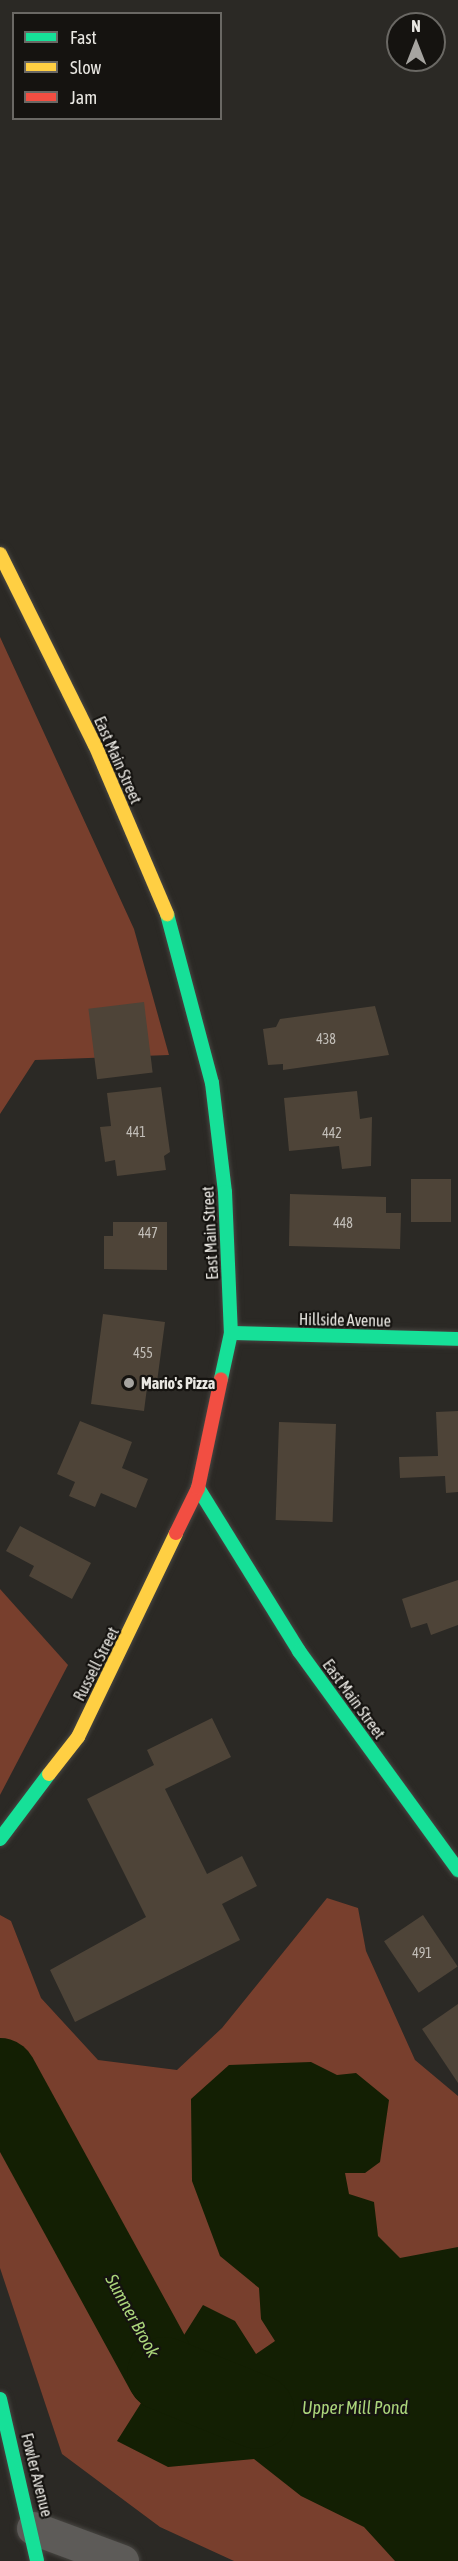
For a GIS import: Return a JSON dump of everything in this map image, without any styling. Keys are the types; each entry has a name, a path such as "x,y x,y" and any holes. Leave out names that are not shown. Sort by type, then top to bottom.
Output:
{"main road":[{"name":"East Main Street","path":"0,554 95,745 175,933 212,1083 225,1192 231,1333 198,1488 299,1651 458,1870"},
{"name":"Hillside Avenue","path":"231,1333 458,1339"},
{"name":"Russell Street","path":"3,1837 78,1737 198,1488"},
{"name":"Fowler Avenue","path":"0,2398 33,2528 37,2561"}],"street":[{"path":"33,2528 122,2561"}],"shaded area":[{"path":"0,637 134,929 169,1055 35,1060 0,1114"},
{"path":"0,1589 68,1665 0,1795"},
{"path":"327,1898 358,1908 366,1951 415,2060 458,2096 458,2561 234,2561 160,2527 62,2454 0,2268 0,1915 11,1921 41,1998 98,2060 177,2070 222,2028"}],"water":[{"name":"Upper Mill Pond","path":"311,2062 337,2075 356,2073 389,2100 380,2162 365,2173 345,2173 349,2194 374,2202 378,2236 400,2258 458,2247 458,2561 395,2561 364,2527 301,2496 254,2459 168,2467 117,2441 203,2305 235,2321 256,2354 275,2341 261,2319 259,2288 220,2256 192,2181 191,2099 229,2065"}],"building":[{"path":"144,1002 153,1072 97,1079 88,1009"},
{"path":"375,1006 389,1055 283,1070 283,1064 268,1065 263,1029 276,1027 280,1019"},
{"path":"161,1087 170,1152 164,1156 166,1170 117,1176 115,1160 105,1162 100,1127 111,1126 107,1093"},
{"path":"357,1091 360,1119 372,1117 371,1166 342,1169 339,1146 289,1151 284,1098"},
{"path":"411,1179 451,1179 451,1222 411,1222"},
{"path":"290,1194 386,1197 386,1213 401,1213 400,1249 289,1246"},
{"path":"113,1222 167,1222 167,1270 104,1269 104,1236 113,1236"},
{"path":"103,1314 165,1322 157,1382 148,1380 144,1411 91,1404"},
{"path":"458,1411 458,1492 446,1493 445,1476 400,1478 399,1457 438,1456 436,1412"},
{"path":"80,1421 132,1442 122,1468 148,1479 136,1508 101,1493 95,1507 69,1496 75,1482 57,1474"},
{"path":"279,1422 336,1424 333,1522 276,1520"},
{"path":"20,1526 91,1563 72,1599 29,1576 34,1566 6,1551"},
{"path":"458,1580 458,1625 431,1635 427,1623 411,1628 402,1599"},
{"path":"212,1718 231,1757 165,1789 207,1874 242,1856 257,1886 222,1904 240,1940 75,2022 50,1970 146,1917 87,1799 154,1765 147,1750"},
{"path":"423,1915 458,1966 419,1993 384,1941"},
{"path":"458,2004 458,2083 422,2029"}],"waterway":[{"name":"Sumner Brook","path":"0,2075 164,2374 258,2412"}],"traffic: fast":[{"path":"167,914 212,1083 225,1192 231,1333 221,1379"},
{"path":"231,1333 458,1339"},
{"path":"198,1488 299,1651 458,1870"},
{"path":"0,1839 49,1774"},
{"path":"0,2399 37,2561"}],"traffic: slow":[{"path":"0,554 95,745 167,914"},
{"path":"49,1774 78,1737 176,1533"}],"traffic: jam":[{"path":"176,1533 198,1488 221,1379"}],"place":[{"name":"Mario's Pizza","path":"129,1383"}]}
